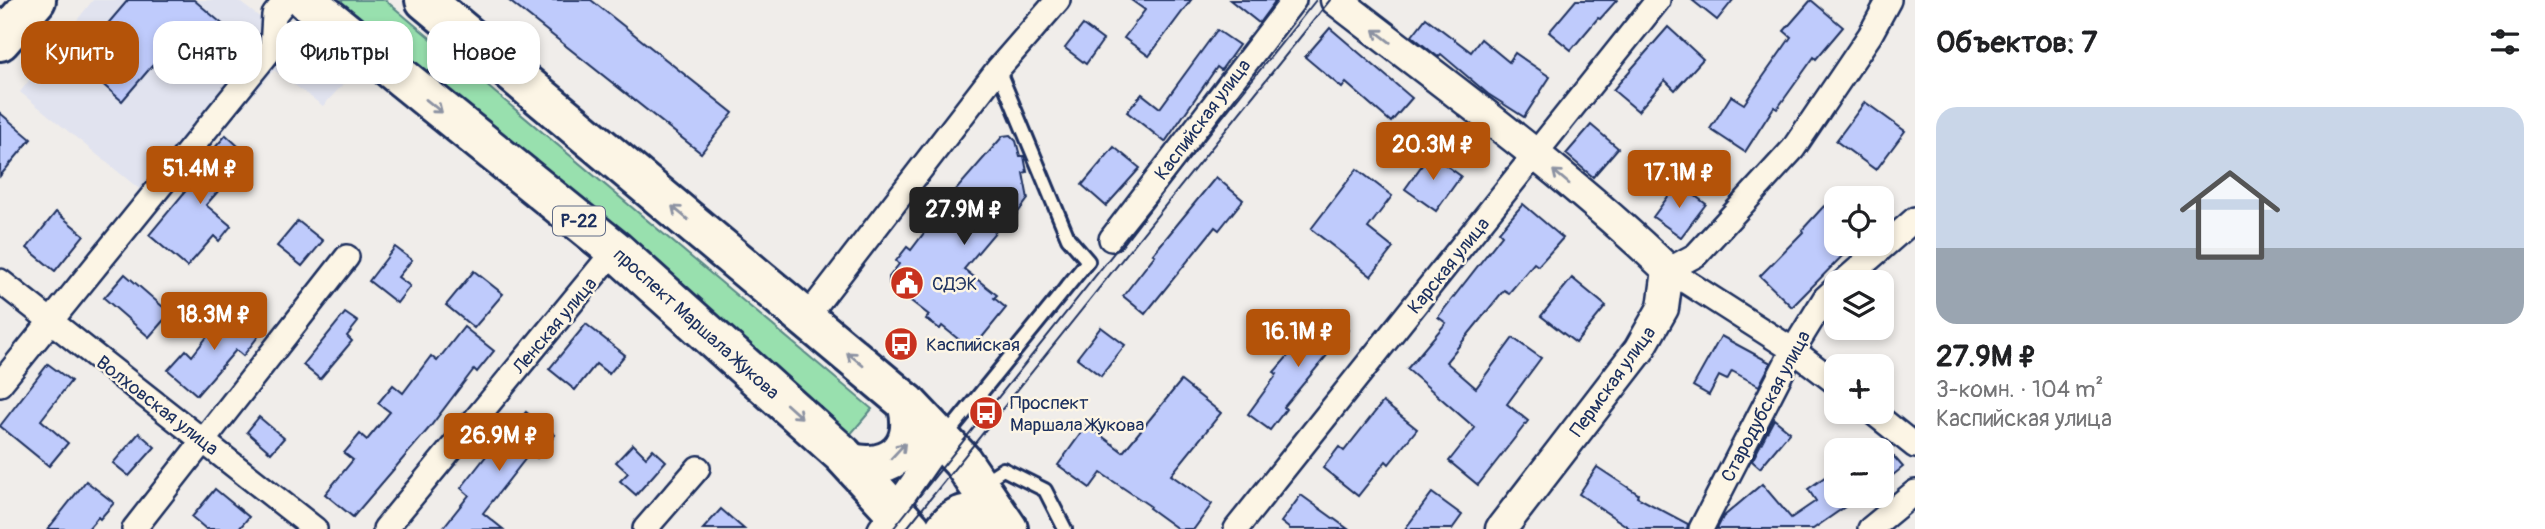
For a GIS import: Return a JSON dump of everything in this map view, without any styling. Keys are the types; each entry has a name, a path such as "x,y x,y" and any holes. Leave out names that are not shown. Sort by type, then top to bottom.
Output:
{"highway":[{"path":"0,41 36,0"},
{"name":"проспект Маршала Жукова","path":"306,0 615,250 851,463 895,522"},
{"path":"425,0 907,403 943,439 978,485 1006,529"},
{"path":"851,463 868,467 886,463 900,453 909,438 912,420 907,403"},
{"path":"946,529 953,519 970,513 991,519 1006,529"}],"street":[{"path":"0,384 272,48 274,15 286,0"},
{"path":"806,318 998,69 1058,0"},
{"name":"Каспийская улица","path":"1111,239 1294,0"},
{"path":"1336,0 1536,156 1632,236 1668,270 1793,349 1824,374"},
{"name":"Карская улица","path":"1236,529 1658,0"},
{"path":"1668,270 1696,254 1793,149 1870,35 1889,0"},
{"path":"1857,270 1915,219"},
{"name":"Ленская улица","path":"385,529 615,250"},
{"path":"134,529 347,257"},
{"name":"Пермская улица","path":"1501,529 1639,350 1663,308 1668,270"},
{"name":"Волховская улица","path":"0,281 315,529"},
{"name":"Стародубская улица","path":"1701,529 1793,349 1824,300"},
{"path":"1887,424 1915,446"},
{"path":"895,522 943,439"},
{"path":"645,529 698,468"},
{"path":"1870,529 1915,492"}],"lane":[{"path":"943,439 1088,261 1068,238 998,69"},
{"path":"978,485 1003,469 1045,489 1065,529"}],"shaded area":[{"path":"93,0 237,0 276,30 276,71 274,70 159,205 20,92 26,84 139,84 139,21 76,21"},
{"path":"293,84 343,84 323,106"}],"green space":[{"path":"330,0 385,0 410,21 355,21"},
{"path":"413,24 427,35 427,81 413,70"},
{"path":"430,84 485,84 872,409 849,436"}],"building":[{"path":"128,0 194,0 219,21 153,21 153,65 139,81 139,21 110,21"},
{"path":"508,0 591,0 733,113 701,153 540,25 540,21 534,21"},
{"path":"1131,0 1191,0 1149,56 1124,38 1145,10"},
{"path":"1230,0 1276,0 1259,23"},
{"path":"1576,0 1617,0 1571,50 1549,32"},
{"path":"1692,0 1733,0 1717,20"},
{"path":"1811,0 1843,27 1816,59 1814,57 1777,109 1774,107 1745,152 1710,129 1731,96 1744,104 1791,37 1784,31"},
{"path":"1426,18 1471,52 1481,39 1509,62 1515,53 1550,77 1524,117 1488,94 1441,54 1438,57 1412,36"},
{"path":"1083,25 1103,40 1086,64 1065,48"},
{"path":"1668,27 1703,59 1675,90 1665,80 1638,111 1613,90"},
{"path":"1330,28 1412,98 1391,122 1346,83 1342,88 1305,57"},
{"path":"1217,30 1239,45 1221,70 1217,67 1165,142 1127,112 1142,94 1160,108"},
{"path":"102,84 137,84 122,101"},
{"path":"1865,102 1905,131 1876,170 1836,141"},
{"path":"0,113 31,139 0,176"},
{"path":"1591,125 1618,148 1593,177 1566,154"},
{"path":"226,135 249,156 206,205 231,226 219,241 214,236 187,267 149,235 203,170 199,166"},
{"path":"1010,135 1016,141 1020,156 1024,156 1027,172 1023,173 1028,199 1016,215 1012,212 964,269 997,295 994,298 1006,308 975,346 968,347 942,326 940,329 926,319 929,315 889,284 889,277 899,264 896,261 907,247 911,250 939,213 936,211 946,196 949,198 1003,136"},
{"path":"1114,147 1140,168 1106,206 1082,185"},
{"path":"1430,154 1461,176 1436,211 1405,189"},
{"path":"1357,169 1392,196 1368,228 1393,248 1371,276 1311,229"},
{"path":"1216,177 1243,200 1219,230 1215,227 1145,314 1123,296 1155,255 1153,254"},
{"path":"1678,183 1706,204 1681,237 1653,217"},
{"path":"1523,204 1563,238 1538,266 1534,263 1509,293 1504,290 1446,362 1476,388 1513,338 1541,358 1507,404 1528,421 1478,485 1449,461 1475,428 1407,369 1446,323 1438,317 1502,235 1499,232"},
{"path":"1824,206 1824,256 1842,256 1828,270 1824,270 1824,274 1792,307 1760,276"},
{"path":"56,212 84,235 55,271 27,248"},
{"path":"298,221 323,241 302,266 277,246"},
{"path":"395,247 412,260 398,277 410,286 397,303 369,281"},
{"path":"474,271 503,294 474,328 446,305"},
{"path":"125,274 170,313 149,337 104,298"},
{"path":"1572,278 1606,306 1576,343 1541,316"},
{"path":"228,310 260,334 243,356 236,350 197,395 168,370 186,350 192,356"},
{"path":"1322,310 1348,330 1284,407 1286,409 1270,430 1248,414 1277,374 1274,372 1308,333"},
{"path":"345,313 358,322 347,336 352,341 320,379 303,365"},
{"path":"586,324 625,355 609,374 596,364 575,390 549,369"},
{"path":"464,327 494,351 477,372 474,369 430,427 353,517 325,494 353,460 344,453 360,434 367,440 390,412 378,403 393,385 403,393 431,356 437,361"},
{"path":"1101,327 1125,345 1101,376 1077,358"},
{"path":"1721,336 1771,363 1759,386 1732,371 1727,380 1719,376 1709,395 1693,386"},
{"path":"48,364 71,381 41,420 68,443 49,466 0,426"},
{"path":"1181,381 1221,413 1171,475 1212,504 1194,529 1178,529 1149,508 1150,506 1101,473 1090,488 1058,465 1087,425 1123,452"},
{"path":"1383,402 1417,429 1389,464 1386,461 1358,496 1323,468 1339,447 1344,451"},
{"path":"526,412 555,435 537,458 530,453 483,513 503,529 442,529 469,495 461,488"},
{"path":"259,417 284,438 271,453 247,432"},
{"path":"1774,419 1790,432 1760,468 1752,461"},
{"path":"139,433 155,447 129,476 113,463"},
{"path":"633,444 646,457 653,449 666,461 636,495 620,481 628,473 616,462"},
{"path":"1894,457 1903,467 1894,474"},
{"path":"1597,467 1638,494 1637,497 1688,524 1687,529 1631,529 1579,494"},
{"path":"1824,478 1824,508 1843,508 1813,529 1717,529 1723,517 1762,484 1791,518 1816,501 1808,489"},
{"path":"86,481 114,503 88,529 48,529"},
{"path":"215,489 249,517 239,529 206,529 192,517"},
{"path":"1432,493 1462,515 1452,529 1405,529"},
{"path":"1301,495 1348,529 1290,529 1281,522"},
{"path":"721,509 744,529 703,529"}],"tram line":[{"path":"893,529 1316,0"},
{"path":"906,529 1330,0"}],"place":[{"name":"СДЭК","path":"907,283"},
{"name":"Каспийская","path":"901,344"},
{"name":"Проспект Маршала Жукова","path":"986,413"}]}
